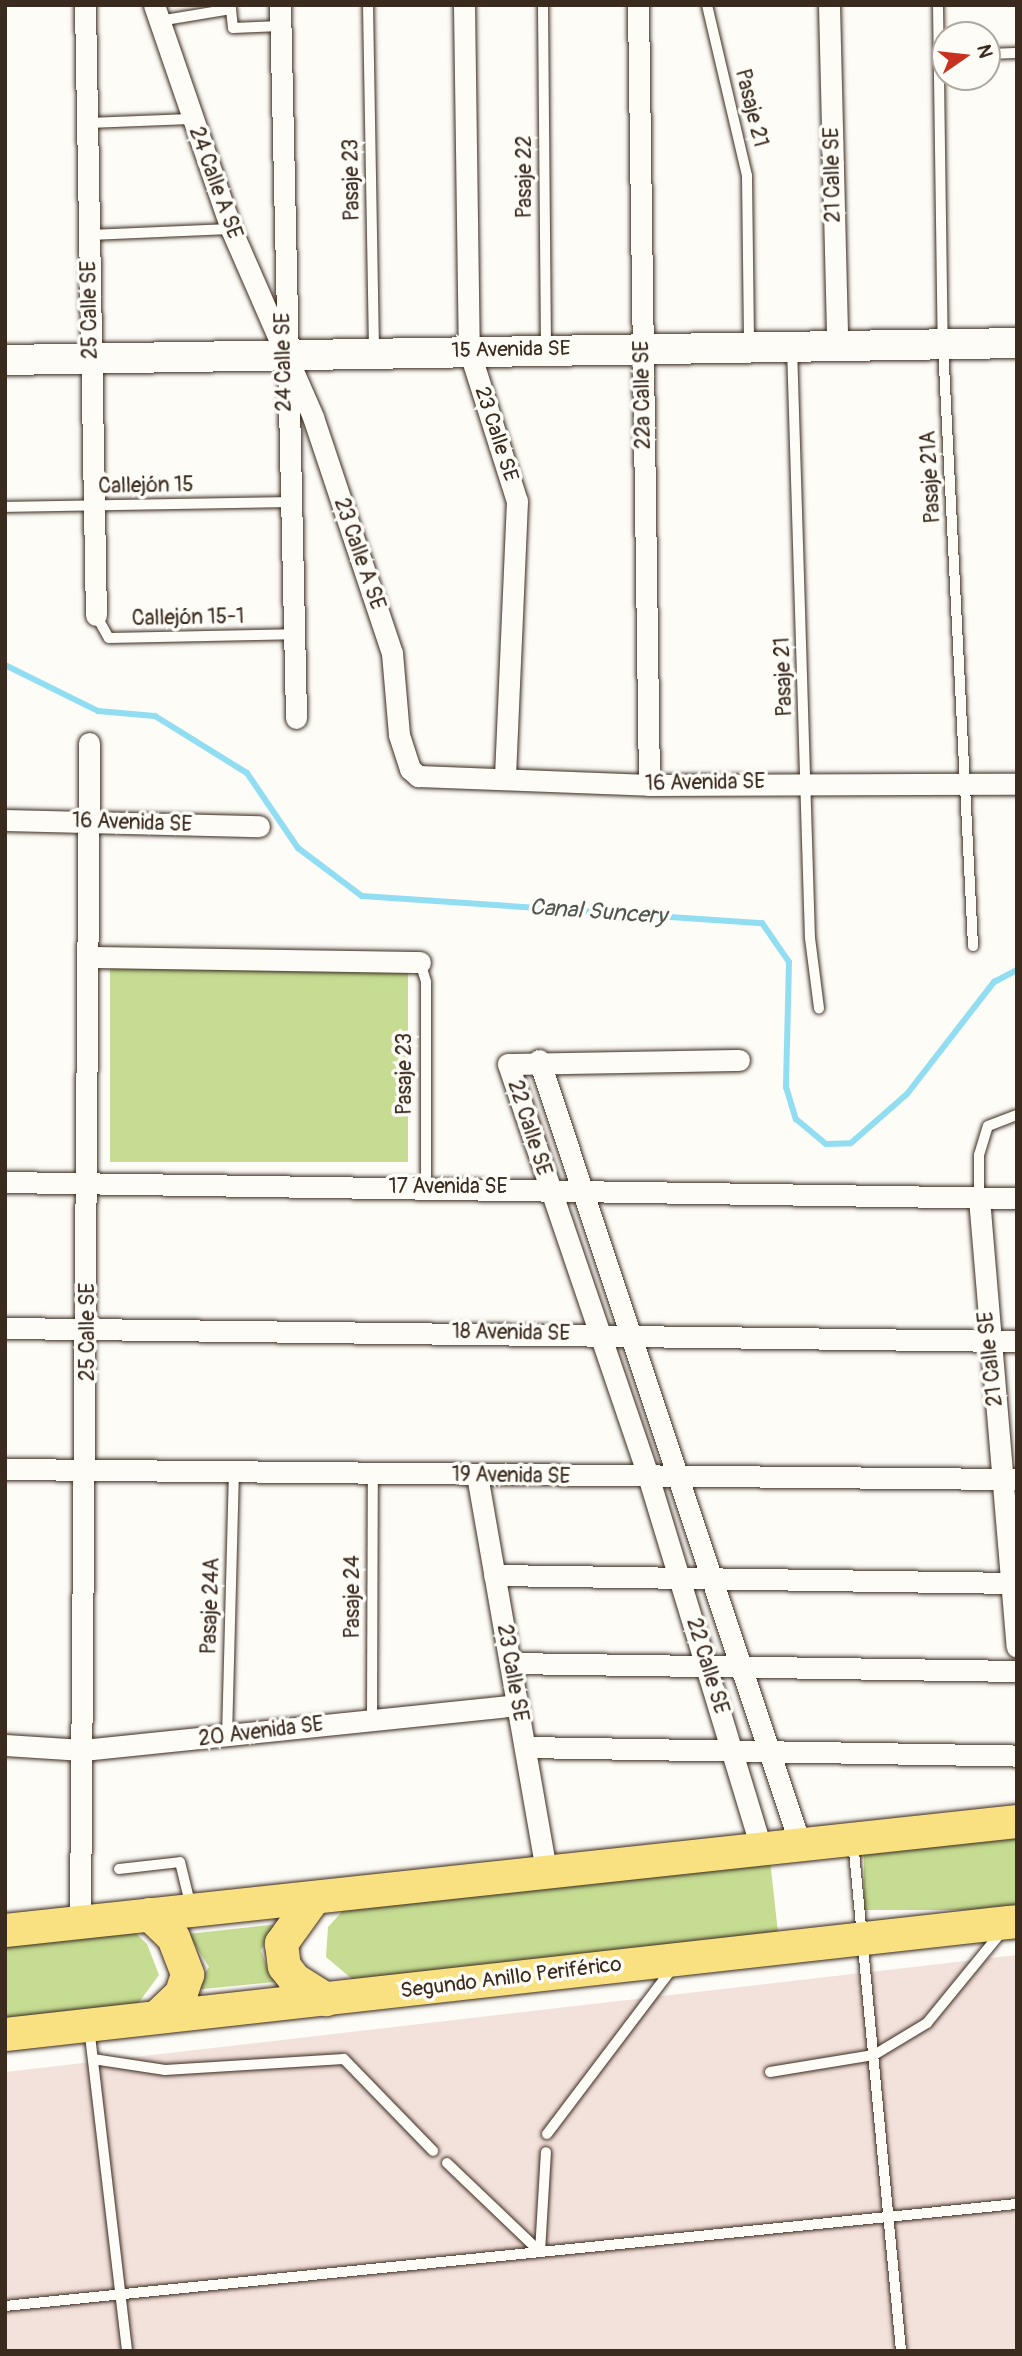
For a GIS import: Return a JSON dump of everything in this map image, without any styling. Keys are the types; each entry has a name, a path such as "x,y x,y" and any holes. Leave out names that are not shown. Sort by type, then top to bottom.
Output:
{"main road":[{"path":"5,1930 1017,1821"},
{"path":"314,1897 281,1943 284,1966 294,1979 326,1999"},
{"path":"149,1914 173,1937 187,1974 181,1993 157,2016"},
{"name":"Segundo Anillo Periférico","path":"5,2034 1014,1921"}],"street":[{"name":"25 Calle SE","path":"85,5 96,615"},
{"name":"23 Calle SE","path":"464,5 469,350 517,501 505,779"},
{"name":"22a Calle SE","path":"638,5 649,785"},
{"name":"21 Calle SE","path":"829,5 837,344"},
{"name":"24 Calle A SE","path":"156,13 231,229 283,358"},
{"name":"24 Calle SE","path":"280,15 283,358 296,718"},
{"name":"15 Avenida SE","path":"5,360 283,358 469,350 1017,343"},
{"name":"23 Calle A SE","path":"283,358 313,417 392,653 403,758"},
{"name":"25 Calle SE","path":"80,1922 88,1470 91,821 89,743"},
{"name":"16 Avenida SE","path":"403,758 418,776 649,785 806,781 1017,784"},
{"name":"16 Avenida SE","path":"5,820 259,826"},
{"path":"89,957 421,961"},
{"path":"539,1060 739,1060"},
{"name":"22 Calle SE","path":"761,1848 649,1479 508,1064 539,1060 775,1753 800,1844"},
{"name":"17 Avenida SE","path":"5,1182 549,1188 1017,1198"},
{"name":"21 Calle SE","path":"979,1198 987,1340 1012,1479 1017,1646"},
{"name":"18 Avenida SE","path":"5,1328 1017,1341"},
{"name":"19 Avenida SE","path":"5,1469 684,1480 1012,1479"},
{"name":"23 Calle SE","path":"477,1475 546,1870"},
{"path":"494,1575 680,1581 1016,1583"},
{"path":"510,1663 1017,1671"},
{"name":"20 Avenida SE","path":"5,1745 83,1750 226,1738 372,1718 517,1705"},
{"path":"525,1747 735,1756 775,1753 1017,1756"}],"lane":[{"name":"Pasaje 23","path":"368,5 374,354"},
{"name":"Pasaje 22","path":"543,5 546,349"},
{"name":"Pasaje 21","path":"706,5 747,176 749,346"},
{"path":"156,13 231,7 233,28 280,15"},
{"name":"Pasaje 21A","path":"942,91 943,345 968,784 973,946"},
{"path":"87,123 192,119"},
{"path":"89,235 231,229"},
{"name":"Pasaje 21","path":"792,345 810,938 819,1008"},
{"name":"Callejón 15","path":"5,507 287,502"},
{"name":"Callejón 15-1","path":"96,615 109,638 293,634"},
{"name":"Pasaje 23","path":"421,961 426,982 426,1187"},
{"path":"979,1198 979,1155 988,1126 1017,1115"},
{"name":"Pasaje 24A","path":"226,1738 234,1474"},
{"name":"Pasaje 24","path":"372,1718 373,1475"},
{"path":"853,1838 901,2351"},
{"path":"119,1869 180,1862 191,1910"},
{"path":"770,2072 874,2055 928,2023 1014,1921"},
{"path":"547,2134 680,1958"},
{"path":"89,2025 127,2351"},
{"path":"93,2059 164,2070 344,2059 433,2151"},
{"path":"540,2252 546,2152"},
{"path":"447,2163 540,2252"},
{"path":"5,2306 1017,2204"}],"shaded area":[{"path":"1017,1955 1017,2351 5,2351 5,2072"}],"green space":[{"path":"110,965 408,965 408,1162 110,1162"},
{"path":"864,1829 1017,1829 1017,1910 864,1910"},
{"path":"770,1860 778,1933 358,1984 326,1957 328,1927 349,1904"},
{"path":"279,1924 261,1950 268,1970 285,1981 193,1990 209,1967 188,1934"},
{"path":"128,1926 147,1944 159,1975 134,2009 5,2024 5,1939"}],"waterway":[{"name":"Canal Suncery","path":"5,665 98,711 155,716 247,773 298,848 362,896 762,923 789,962 786,1087 796,1119 826,1144 851,1143 907,1094 994,982 1017,970"}]}
